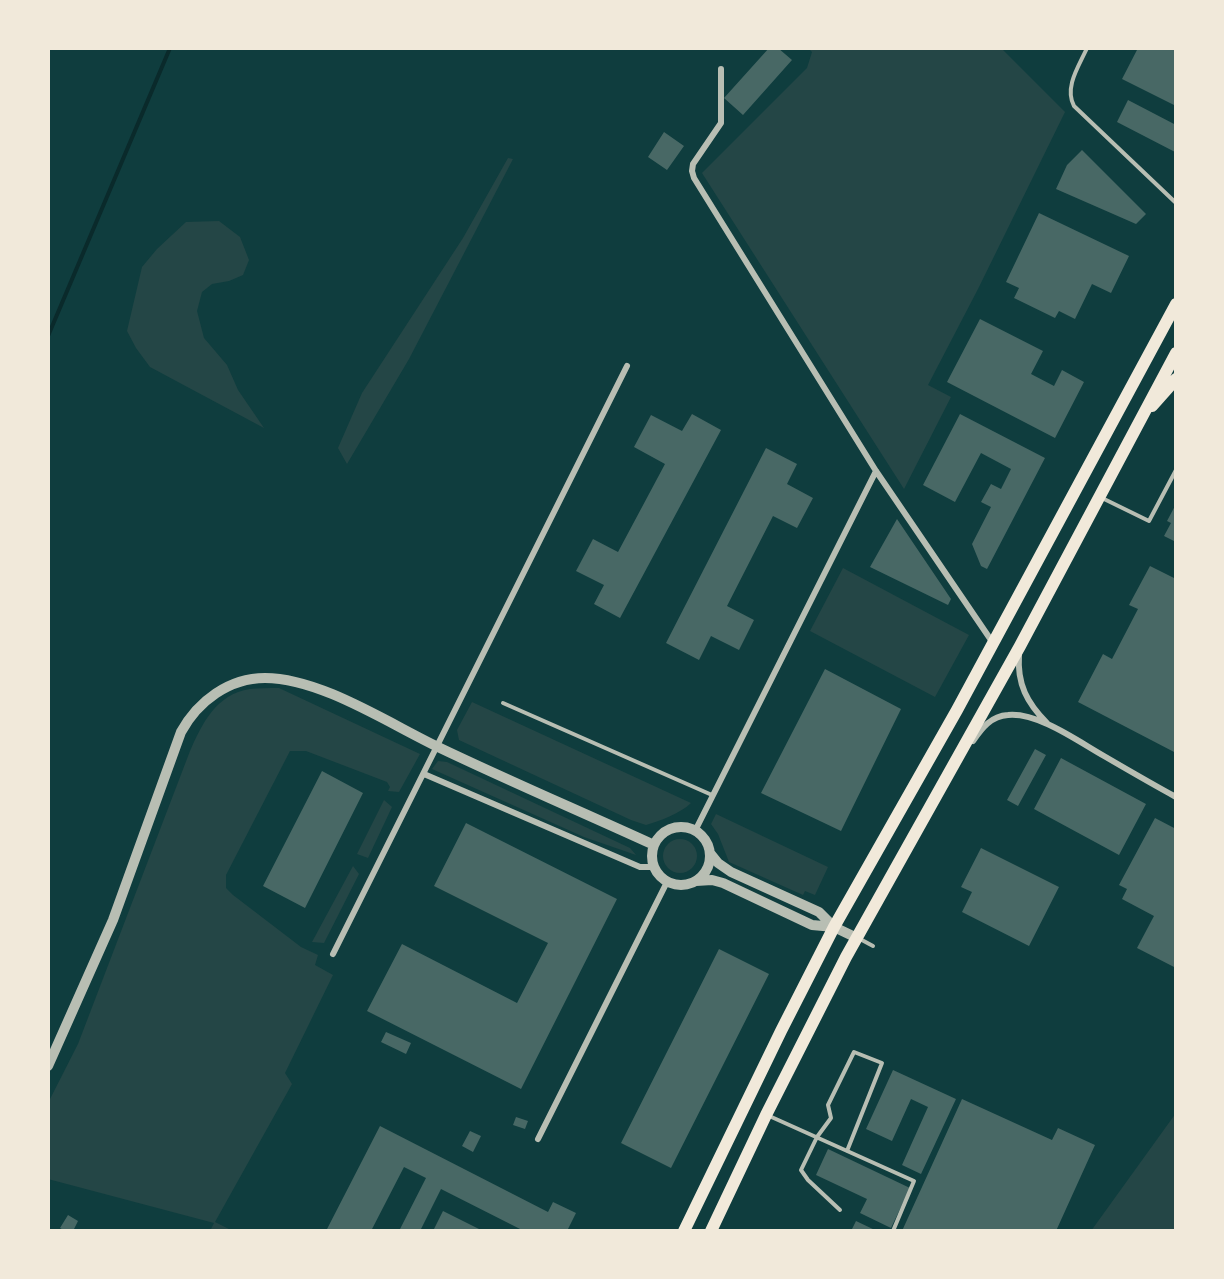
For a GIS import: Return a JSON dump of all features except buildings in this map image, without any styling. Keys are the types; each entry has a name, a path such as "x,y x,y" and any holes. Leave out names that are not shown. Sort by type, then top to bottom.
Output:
{"main road":[{"path":"684,1231 834,927 993,643 1176,304"},
{"path":"711,1231 766,1115 856,938 1020,646 1176,352"},
{"path":"1142,415 1176,380"}],"street":[{"path":"721,69 721,123 693,164 694,178 876,471 993,643"},
{"path":"333,954 627,366"},
{"path":"695,831 876,471"},
{"path":"1020,646 1018,672 1022,688 1032,707 1049,726"},
{"path":"48,1066 116,913 177,739 191,716 210,696 226,687 250,680 272,679 296,682 333,695 437,747 654,845"},
{"path":"948,772 983,727 994,718 1017,715 1049,726 1176,797"},
{"path":"424,774 640,867 654,867"},
{"path":"834,927 812,925 723,883 711,880 682,885 667,882 660,877 654,867 652,853 654,845 658,838 672,828 681,827 695,831 703,837 710,853 718,863 731,872 819,912 834,927 856,938"},
{"path":"696,881 707,869 710,853"},
{"path":"538,1139 667,882"}],"lane":[{"path":"1088,48 1070,88 1070,98 1074,106 1176,203"},
{"path":"1099,497 1149,521 1176,470"},
{"path":"503,703 712,795"},
{"path":"856,938 873,946"},
{"path":"840,1210 808,1180 801,1170 817,1137 831,1118 828,1105 854,1052 882,1063 847,1151"},
{"path":"766,1115 914,1181 893,1231"}],"shaded area":[{"path":"808,48 1001,48 1065,112 928,385 951,397 904,489 702,173 807,68 812,52"},
{"path":"508,158 513,159 409,359 347,464 338,448 362,393 463,238"},
{"path":"219,221 240,237 249,260 243,275 229,281 212,284 202,292 197,311 204,338 227,365 238,390 264,428 150,367 127,331 142,267 157,249 186,222"},
{"path":"843,568 969,635 935,697 810,631"},
{"path":"279,688 420,754 399,792 388,791 390,787 387,782 306,751 290,751 226,875 226,888 233,895 301,947 318,955 315,965 333,975 285,1073 292,1084 215,1222 233,1231 210,1231 214,1223 48,1179 48,1103 78,1044 190,751 205,721 219,704 238,692 250,689"},
{"path":"472,702 691,803 664,819 646,825 631,820 459,740 457,730"},
{"path":"438,761 447,762 630,848 636,855 584,837 432,769"},
{"path":"384,800 392,807 368,858 357,854"},
{"path":"716,814 828,867 815,895 805,891 803,895 729,862 718,834 711,824"},
{"path":"680,839 692,844 697,856 692,868 680,873 668,868 663,856 668,844"},
{"path":"353,866 359,874 324,943 312,942"},
{"path":"1176,1113 1176,1231 1091,1231"}],"waterway":[{"path":"48,336 170,48"}]}
